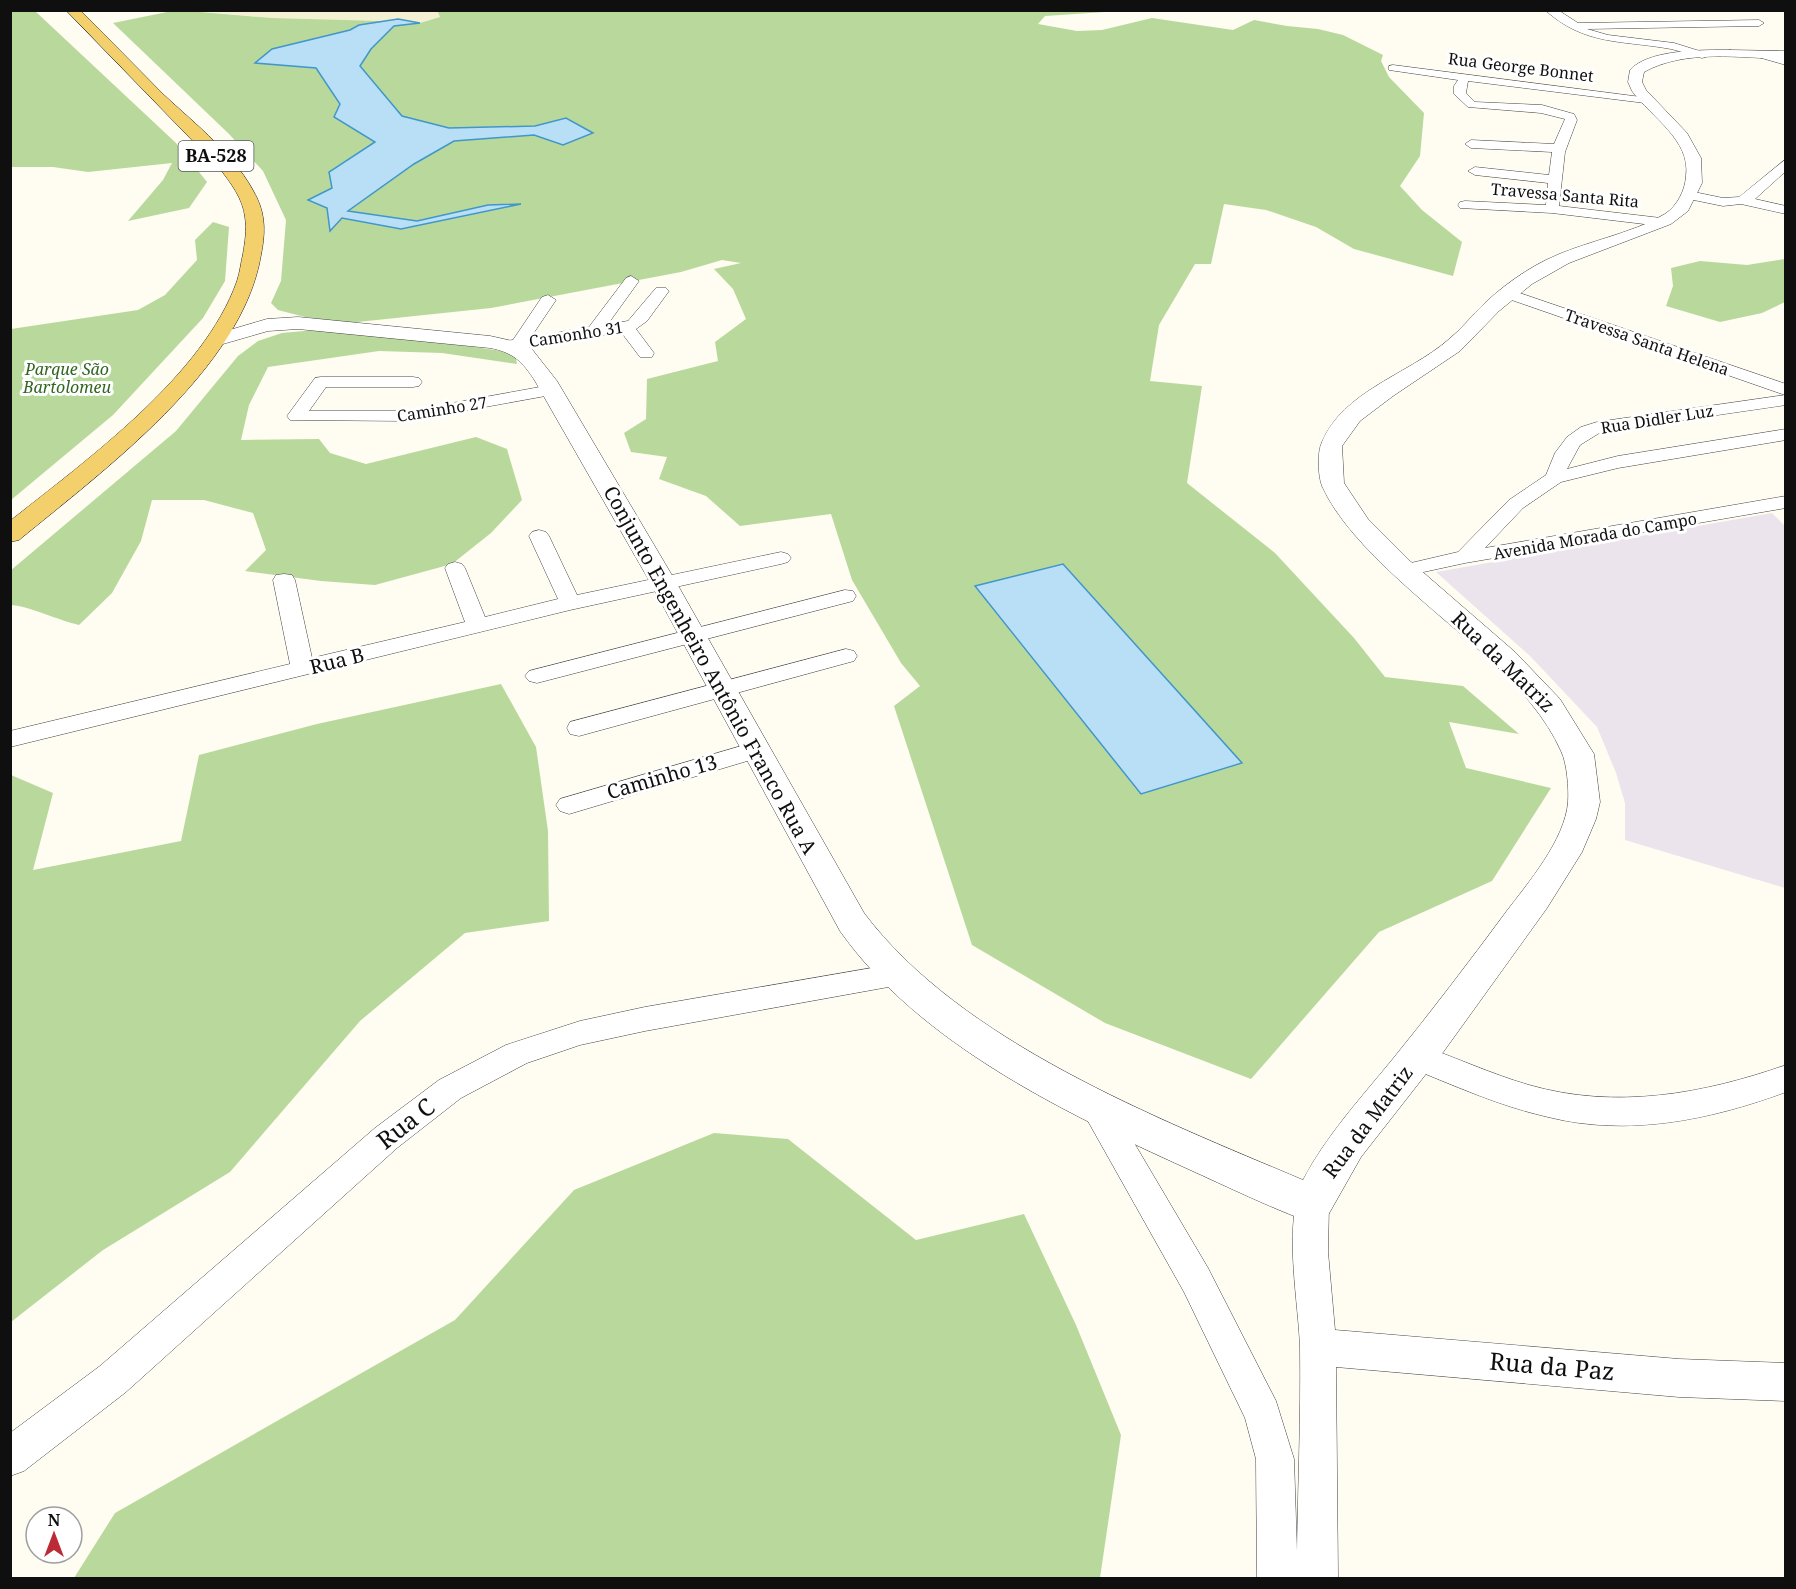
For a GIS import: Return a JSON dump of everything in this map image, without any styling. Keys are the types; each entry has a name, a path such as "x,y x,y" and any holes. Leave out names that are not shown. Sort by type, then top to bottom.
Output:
{"main road":[{"name":"BA-528","path":"10,534 154,411 216,340 241,300 251,274 255,236 253,210 231,173 197,135 72,10"}],"street":[{"path":"1550,10 1574,26 1597,36 1674,46 1702,55"},
{"path":"1574,26 1759,23"},
{"path":"1778,57 1702,55 1666,58 1645,64 1635,75 1635,82 1645,100 1679,134 1693,155 1695,176 1689,195 1724,202 1745,201 1785,210"},
{"name":"Rua George Bonnet","path":"1393,68 1645,100"},
{"path":"1465,77 1459,90 1462,98 1472,105 1542,109 1567,115 1571,120 1562,135 1558,148 1552,209"},
{"path":"1471,144 1558,148"},
{"path":"1745,201 1768,187 1784,167"},
{"path":"1475,171 1556,180"},
{"name":"Rua da Matriz","path":"1317,1578 1318,1347 1311,1252 1312,1204 1327,1172 1531,905 1557,864 1584,805 1587,779 1579,750 1564,723 1537,691 1405,570 1343,506 1332,485 1328,466 1330,447 1354,413 1456,344 1508,294 1553,264 1662,222 1681,209 1689,195"},
{"name":"Travessa Santa Rita","path":"1465,205 1552,209 1662,222"},
{"path":"595,331 631,281"},
{"name":"Camonho 31","path":"515,344 626,327 638,322 661,291"},
{"name":"Travessa Santa Helena","path":"1508,294 1785,390"},
{"path":"241,300 270,317 298,323 515,344 548,300"},
{"path":"216,340 267,325 298,323"},
{"path":"626,327 646,353"},
{"name":"Conjunto Engenheiro Antônio Franco Rua A","path":"515,344 531,357 551,390 663,582 691,636 852,922 869,948 895,976 932,1007 1035,1075 1096,1107 1312,1204"},
{"name":"Caminho 27","path":"484,403 402,403 417,375 321,382 296,416 408,416 484,403 551,390"},
{"name":"Rua Didler Luz","path":"1554,478 1569,444 1580,434 1597,427 1785,400"},
{"name":"Rua Didler Luz","path":"1465,557 1516,504 1554,478 1628,461 1785,434"},
{"name":"Avenida Morada do Campo","path":"1405,570 1465,557 1541,546 1785,502"},
{"path":"539,536 570,603"},
{"name":"Rua B","path":"10,739 570,603 781,558"},
{"path":"455,568 478,626"},
{"path":"284,580 303,669"},
{"path":"537,676 845,596"},
{"path":"579,728 846,656"},
{"name":"Caminho 13","path":"568,805 756,750"},
{"name":"Rua C","path":"10,1457 113,1379 386,1138 450,1089 517,1054 580,1033 645,1019 895,976"},
{"path":"1417,1057 1506,1091 1569,1108 1621,1111 1688,1106 1752,1091 1785,1078"},
{"path":"1096,1107 1196,1280 1263,1414 1275,1459 1276,1578"},
{"name":"Rua da Paz","path":"1318,1347 1679,1378 1785,1382"}],"shaded area":[{"path":"437,10 440,17 420,23 398,19 383,21 272,18 194,11"},
{"path":"1772,513 1786,527 1785,888 1625,840 1625,803 1616,773 1597,727 1530,656 1436,572"}],"green space":[{"path":"177,10 272,18 383,21 398,19 420,23 440,17 437,10 1135,10 1045,16 1038,24 1077,31 1102,30 1152,18 1233,30 1254,20 1343,35 1383,55 1381,61 1389,77 1424,113 1420,156 1400,186 1422,210 1462,242 1453,276 1354,249 1316,227 1266,210 1224,204 1211,264 1195,264 1159,325 1150,381 1202,386 1187,483 1275,553 1354,638 1385,677 1463,686 1519,734 1449,722 1466,768 1551,788 1492,881 1379,932 1251,1079 1105,1023 972,945 894,706 920,686 901,663 852,580 831,514 740,526 706,496 659,479 667,457 631,452 624,433 646,419 647,379 718,361 715,342 746,319 733,289 714,269 741,263 722,260 681,272 491,308 348,323 305,317 278,310 271,303 281,281 286,220 263,171 229,134 113,23"},
{"path":"10,11 35,11 176,143 207,182 189,208 128,221 163,180 172,163 88,172 53,167 11,167"},
{"name":"Parque São Bartolomeu","path":"213,222 229,227 225,281 203,318 113,415 11,500 11,329 138,310 165,295 197,260 195,240"},
{"path":"1785,259 1785,302 1762,313 1720,322 1666,306 1673,286 1671,268 1700,261 1747,265"},
{"path":"315,330 515,353 517,364 442,353 379,351 268,367 249,405 241,440 319,439 330,453 366,464 476,437 507,449 522,500 491,533 452,564 375,585 321,581 245,571 266,550 253,513 204,500 152,500 141,541 112,593 79,625 11,605 10,571 176,431 238,356 258,341 282,333"},
{"path":"501,684 536,747 548,831 549,921 465,933 360,1021 230,1172 103,1250 11,1322 11,775 53,793 33,870 181,841 199,755 317,724"},
{"path":"714,1133 788,1139 916,1240 1024,1214 1076,1325 1121,1435 1100,1578 74,1578 115,1513 455,1320 574,1190"}],"water":[{"path":"398,19 420,23 394,26 371,49 360,66 402,116 449,128 535,126 566,118 593,133 563,145 534,135 454,141 414,164 348,211 417,221 488,205 521,204 401,229 342,218 330,231 327,208 308,200 332,188 329,172 375,142 334,117 340,104 316,68 255,63 272,49 350,30 359,25"},
{"path":"1063,564 1242,763 1141,794 975,586"}]}
